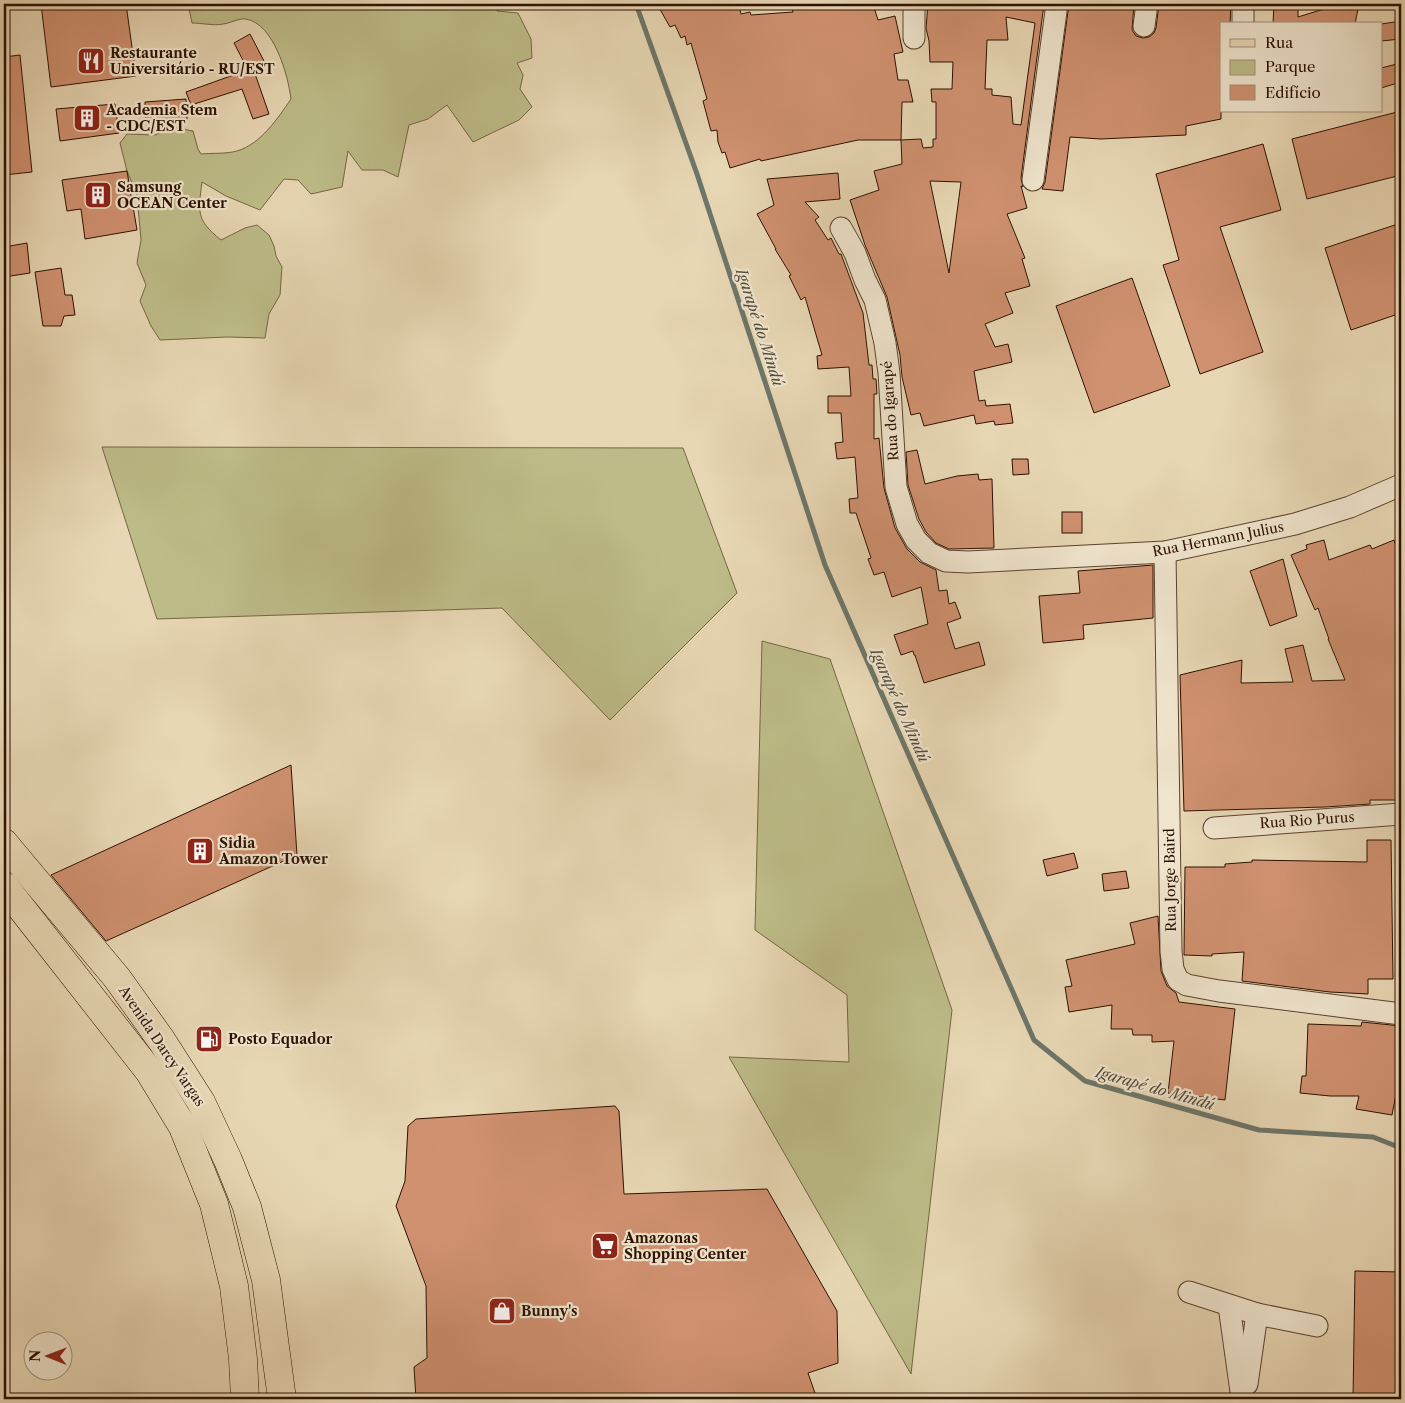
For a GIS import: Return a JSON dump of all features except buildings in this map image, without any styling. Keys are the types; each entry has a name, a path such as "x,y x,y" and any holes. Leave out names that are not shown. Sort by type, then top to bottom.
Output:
{"main road":[{"name":"Avenida Darcy Vargas","path":"4,842 117,978 162,1041 201,1102 247,1207 266,1280 282,1399"},
{"name":"Avenida Darcy Vargas","path":"4,886 149,1071 183,1127 214,1204 234,1286 243,1359 245,1399"}],"street":[{"path":"914,4 914,38"},
{"path":"1033,180 1057,4"},
{"path":"1144,26 1147,4"},
{"path":"1243,4 1243,22"},
{"name":"Rua do Igarapé","path":"842,228 855,252 865,280 875,300 885,344 889,373 896,487 907,524 916,540 929,553 946,561 968,562"},
{"name":"Rua Hermann Julius","path":"968,562 1165,552 1295,524 1350,507 1401,485"},
{"name":"Rua Jorge Baird","path":"1165,552 1171,951 1173,969 1178,980 1187,986 1219,991 1401,1014"},
{"name":"Rua Rio Purus","path":"1214,828 1401,814"},
{"path":"1189,1292 1257,1314 1317,1326"},
{"path":"1229,1306 1243,1399"},
{"path":"1243,1399 1257,1314"}],"green space":[{"path":"188,4 499,4 497,11 518,13 531,39 532,58 517,63 523,75 520,89 532,107 519,120 473,142 447,105 428,119 409,125 398,177 383,170 362,170 348,151 342,187 311,194 298,180 284,179 260,210 226,196 202,182 201,215 207,227 221,240 245,228 257,225 269,235 282,267 280,295 269,314 265,338 227,337 160,340 151,326 140,301 146,285 137,263 141,240 137,195 127,171 120,143 127,134 155,135 172,127 193,131 201,154 237,151 254,143 268,130 291,99 283,64 272,40 264,30 256,23 246,19 219,25 192,23"},
{"path":"102,447 683,448 737,593 610,720 502,608 157,619"},
{"path":"762,641 830,659 952,1010 911,1374 729,1057 849,1062 847,995 755,930"}],"waterway":[{"name":"Igarapé do Mindú","path":"636,4 697,174 825,565 1034,1040 1085,1081 1259,1130 1373,1137 1401,1148"}],"place":[{"name":"Restaurante Universitário - RU/EST","path":"91,61"},
{"name":"Academia Stem - CDC/EST","path":"87,118"},
{"name":"Samsung OCEAN Center","path":"98,195"},
{"name":"Sidia Amazon Tower","path":"200,851"},
{"name":"Posto Equador","path":"209,1039"},
{"name":"Amazonas Shopping Center","path":"605,1246"},
{"name":"Bunny's","path":"502,1311"}]}
